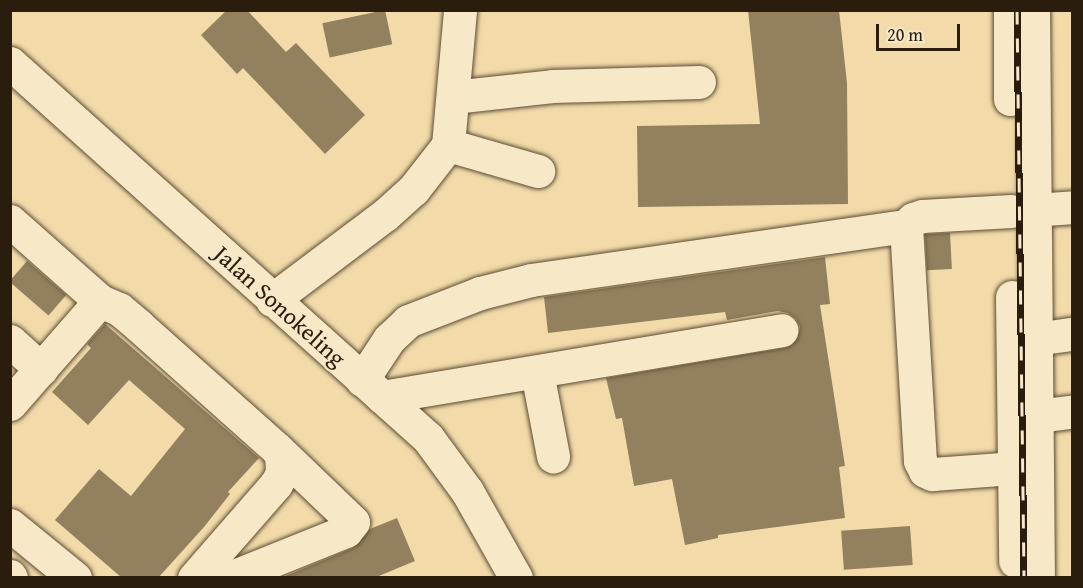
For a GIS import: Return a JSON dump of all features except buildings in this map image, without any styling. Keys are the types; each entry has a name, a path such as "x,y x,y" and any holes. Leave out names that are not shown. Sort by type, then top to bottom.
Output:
{"street":[{"path":"272,300 385,215 420,183 448,146 460,10"},
{"path":"1010,10 1022,211 1035,339 1038,578"},
{"path":"1015,578 1014,468 1022,211 1033,10"},
{"name":"Jalan Sonokeling","path":"10,63 428,438 454,473 505,553 516,578"},
{"path":"453,97 552,87 699,82"},
{"path":"448,146 538,171"},
{"path":"781,330 537,372 372,389 389,339 408,321 480,294 531,280 906,226 913,219 922,216 1072,207"},
{"path":"10,220 100,301 124,314 277,449 350,517 352,525 346,531 229,578"},
{"path":"906,226 920,461 925,471 932,474 1014,468"},
{"path":"10,404 100,301"},
{"path":"1035,339 1072,334"},
{"path":"10,342 41,369"},
{"path":"537,372 554,456"},
{"path":"1037,416 1072,412"},
{"path":"194,578 276,484 282,473 281,455 277,449"},
{"path":"10,525 75,578"}],"railway":[{"path":"1017,10 1024,578"}]}
